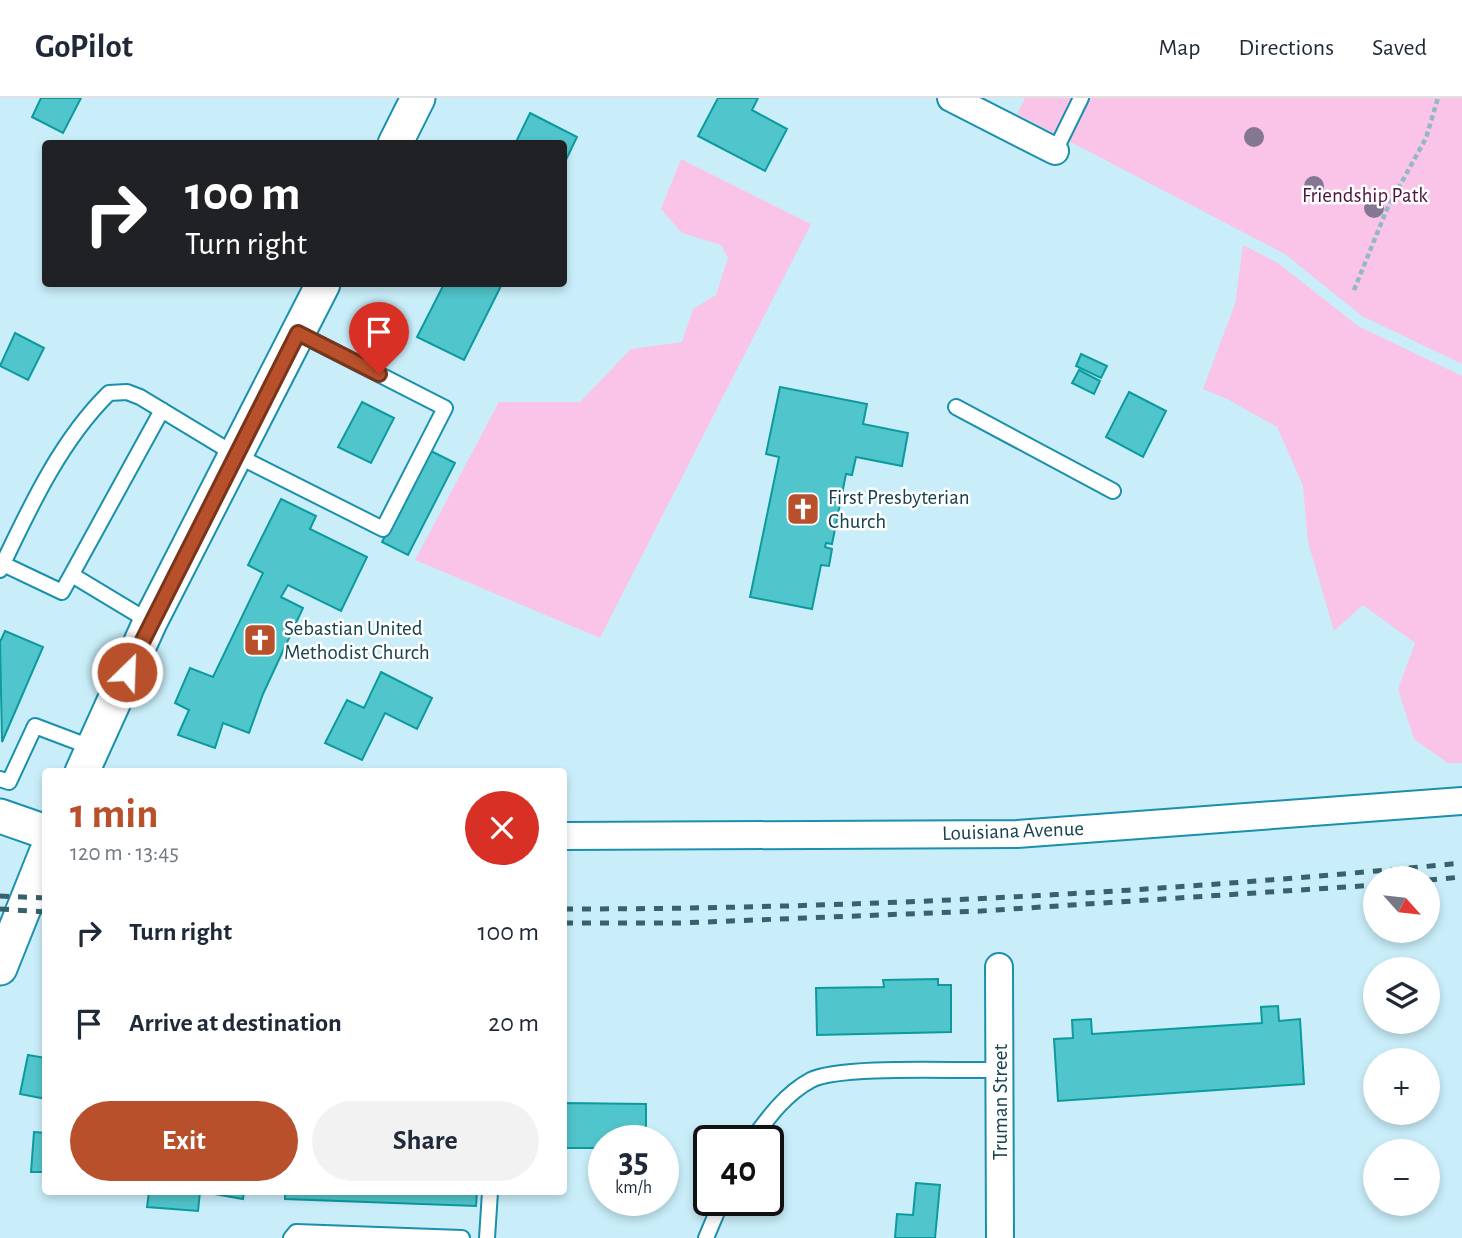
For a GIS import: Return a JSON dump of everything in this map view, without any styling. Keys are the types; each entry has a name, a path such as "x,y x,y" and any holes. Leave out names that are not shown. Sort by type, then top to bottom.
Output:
{"street":[{"path":"397,140 418,98"},
{"path":"951,98 1055,151"},
{"path":"88,760 150,622 321,287"},
{"name":"Louisiana Avenue","path":"567,836 1017,834 1462,801"},
{"path":"0,816 42,831"},
{"path":"0,968 42,863"},
{"name":"Truman Street","path":"999,967 1000,1238"}],"lane":[{"path":"1055,151 1081,98"},
{"path":"162,410 62,592 2,567 85,416 109,393 127,392 162,410 236,455 383,528 445,408 298,333"},
{"path":"956,407 1113,491"},
{"path":"72,575 150,622"},
{"path":"0,779 9,782 35,726 88,760"},
{"path":"763,1125 776,1107 796,1089 828,1073 1000,1070"},
{"path":"487,1238 490,1195"},
{"path":"706,1238 715,1216"},
{"path":"291,1238 296,1232 462,1238"}],"path":[{"path":"1354,290 1387,209 1426,138 1438,98"}],"green space":[{"name":"Friendship Patk","path":"1025,98 1462,98 1462,364 1362,316 1285,254 1017,114"},
{"path":"681,159 811,224 600,638 415,560 499,402 580,402 631,349 682,342 693,309 716,295 728,258 721,245 682,233 661,209"},
{"path":"1243,245 1278,263 1358,326 1462,376 1462,763 1448,763 1414,739 1398,689 1415,643 1363,605 1334,631 1308,542 1303,486 1277,427 1203,389 1235,304"}],"building":[{"path":"41,98 81,98 63,133 32,117"},
{"path":"718,98 758,98 752,110 787,129 765,171 698,136"},
{"path":"530,113 577,137 567,158 567,140 517,140"},
{"path":"442,287 500,287 464,360 417,337"},
{"path":"15,333 44,348 28,380 0,366"},
{"path":"1081,354 1107,366 1101,378 1076,366"},
{"path":"1079,370 1100,381 1094,394 1072,383"},
{"name":"First Presbyterian Church","path":"780,387 867,404 863,424 908,433 902,466 856,457 852,475 846,474 832,544 826,543 825,547 832,549 829,566 821,565 812,609 750,597 779,457 766,454"},
{"path":"1129,392 1166,411 1143,457 1106,437"},
{"path":"362,402 394,418 371,463 338,447"},
{"path":"429,450 455,463 408,555 382,542"},
{"name":"Sebastian United Methodist Church","path":"281,499 316,516 310,529 367,557 341,611 288,585 281,597 303,608 263,694 249,733 223,723 215,748 178,735 189,710 175,703 190,668 213,677 263,573 248,565"},
{"path":"5,631 43,647 2,742 0,642"},
{"path":"381,672 432,698 417,729 385,713 362,760 325,743 347,700 364,708"},
{"path":"938,979 938,985 951,985 951,1032 817,1035 816,988 884,987 883,980"},
{"path":"1278,1006 1279,1021 1300,1019 1304,1084 1058,1101 1054,1039 1073,1038 1072,1020 1091,1019 1092,1034 1262,1023 1261,1007"},
{"path":"28,1055 42,1057 42,1098 20,1094"},
{"path":"567,1103 646,1104 646,1125 588,1125 588,1148 567,1148"},
{"path":"34,1132 42,1133 42,1172 31,1172"},
{"path":"916,1183 940,1185 935,1238 895,1238 897,1214 913,1215"},
{"path":"149,1195 200,1195 198,1211 147,1207"},
{"path":"220,1195 244,1195 243,1199"},
{"path":"285,1195 477,1195 476,1206 285,1199"}],"railway":[{"path":"567,909 789,906 1013,897 1462,863"},
{"path":"1440,879 1462,877"},
{"path":"567,923 680,923 981,911 1363,886"},
{"path":"0,896 42,898"},
{"path":"0,909 42,912"}],"place":[{"name":"First Presbyterian Church","path":"803,509"},
{"name":"Sebastian United Methodist Church","path":"260,640"}],"route":[{"path":"127,672 298,333 379,374"}]}
